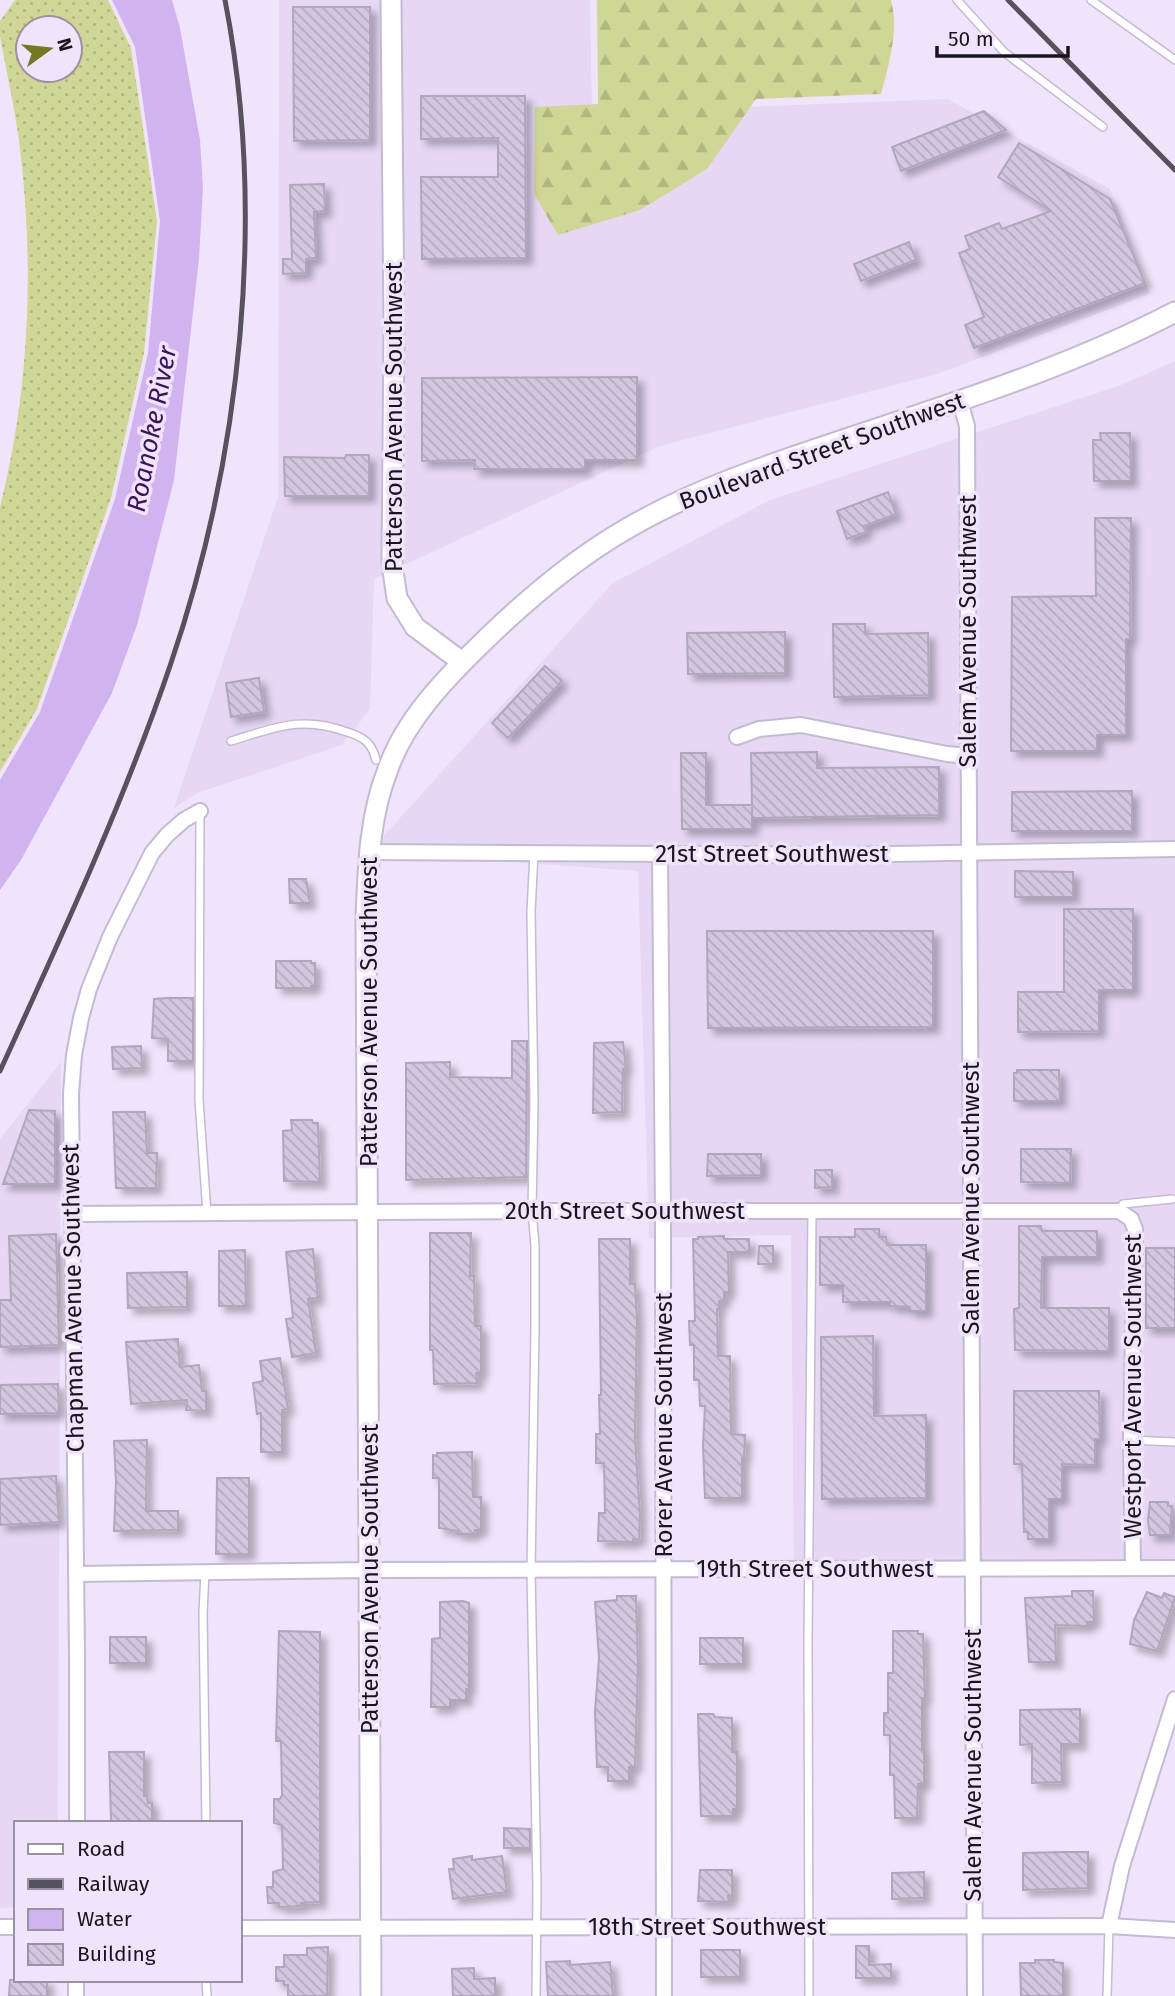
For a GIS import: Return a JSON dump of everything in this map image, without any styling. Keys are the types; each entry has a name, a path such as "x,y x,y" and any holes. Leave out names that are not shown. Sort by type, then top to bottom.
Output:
{"main road":[{"name":"Patterson Avenue Southwest","path":"371,1996 366,919 369,852 383,763 434,694 462,662 415,627 397,598 392,564 394,324 391,0"},
{"name":"Boulevard Street Southwest","path":"462,662 554,580 626,529 666,508 769,466 1047,371 1108,346 1175,312"}],"street":[{"name":"Salem Avenue Southwest","path":"960,401 967,426 975,1996"},
{"path":"737,737 768,727 801,724 947,754 969,756"},
{"name":"Chapman Avenue Southwest","path":"77,1821 71,1094 74,1055 89,989 110,937 152,853 184,820 200,811"},
{"name":"21st Street Southwest","path":"369,852 838,855 1175,849"},
{"name":"Rorer Avenue Southwest","path":"660,854 664,1996"},
{"name":"20th Street Southwest","path":"72,1214 368,1211 1119,1211"},
{"name":"Westport Avenue Southwest","path":"1119,1211 1131,1219 1135,1229 1131,1440 1133,1568"},
{"name":"19th Street Southwest","path":"76,1574 370,1570 1175,1568"},
{"path":"1109,1926 1122,1866 1175,1699"},
{"name":"18th Street Southwest","path":"242,1928 1109,1926 1175,1930"}],"lane":[{"path":"957,0 1004,52 1103,127"},
{"path":"1091,0 1175,60"},
{"path":"231,741 282,726 307,722 331,726 366,740 383,763"},
{"path":"200,811 199,1100 207,1213"},
{"path":"534,853 531,912 535,1330 531,1570 536,1996"},
{"name":"20th Street Southwest","path":"1119,1211 1123,1203 1172,1199"},
{"path":"809,1996 808,1641 812,1212"},
{"path":"1131,1440 1175,1442"},
{"path":"205,1572 203,1614 206,1821"},
{"path":"1107,1996 1109,1926"}],"shaded area":[{"path":"279,0 590,0 592,113 948,99 1110,189 1150,294 937,374 660,446 374,579 370,709 342,745 197,793 174,808 278,497"},
{"path":"1175,361 1175,1576 794,1577 791,1235 649,1238 638,871 369,852 613,583 770,500 1121,385"},
{"path":"61,1062 58,1821 14,1821 14,1907 0,1908 0,1139"}],"green space":[{"path":"15,0 108,0 131,48 157,221 144,353 111,498 37,709 0,772 0,507 10,464 23,377 28,289 21,157 0,36 0,21"},
{"path":"597,0 891,0 893,35 881,94 756,99 707,169 640,210 558,235 534,194 535,107 598,104"}],"water":[{"name":"Roanoke River","path":"112,0 172,0 180,28 200,140 203,188 199,259 174,480 137,625 112,693 21,860 0,890 0,780 40,712 115,499 148,353 160,221 135,47"}],"building":[{"path":"293,7 370,7 370,140 294,141"},
{"path":"421,96 525,96 526,258 422,259 421,177 498,177 498,138 421,139"},
{"path":"984,111 1006,130 901,171 892,147"},
{"path":"1019,143 1110,199 1145,283 974,348 965,325 984,317 959,253 970,249 965,236 999,223 1002,229 1051,211 998,177"},
{"path":"324,184 325,211 314,212 316,258 306,259 306,273 283,274 283,259 292,259 290,185"},
{"path":"909,242 916,260 861,281 854,264"},
{"path":"637,377 637,460 585,460 585,469 474,469 475,460 422,461 422,378"},
{"path":"1100,433 1130,433 1131,481 1094,481 1093,440 1101,440"},
{"path":"346,455 369,455 369,496 285,496 284,457 345,458"},
{"path":"888,492 896,514 864,526 866,532 847,539 837,511"},
{"path":"1095,518 1131,518 1130,639 1126,639 1126,735 1097,735 1097,751 1011,751 1012,597 1096,596"},
{"path":"833,624 865,624 865,634 928,633 929,695 834,697"},
{"path":"785,632 785,673 688,674 687,633"},
{"path":"545,666 562,681 508,738 492,723"},
{"path":"259,678 264,712 231,717 226,683"},
{"path":"817,752 817,768 939,767 939,815 752,818 752,829 682,829 681,753 706,753 706,805 752,805 751,753"},
{"path":"1132,791 1132,831 1012,831 1012,792"},
{"path":"1015,871 1073,872 1073,897 1015,897"},
{"path":"289,879 306,879 310,903 290,903"},
{"path":"1064,909 1133,909 1133,990 1099,990 1099,1031 1018,1032 1018,992 1064,992"},
{"path":"707,931 933,931 933,1027 708,1028"},
{"path":"276,961 315,963 315,986 276,988"},
{"path":"193,998 193,1061 168,1061 168,1039 152,1038 154,999"},
{"path":"512,1041 527,1041 526,1177 406,1180 406,1063 450,1062 450,1077 512,1078"},
{"path":"623,1042 626,1068 623,1069 622,1112 593,1113 594,1043"},
{"path":"141,1046 142,1068 113,1069 112,1047"},
{"path":"1017,1070 1059,1070 1060,1101 1014,1101 1014,1073 1017,1073"},
{"path":"29,1110 55,1111 55,1184 3,1184"},
{"path":"113,1112 145,1112 147,1153 157,1153 156,1188 116,1188"},
{"path":"291,1120 312,1120 313,1123 318,1123 320,1182 284,1181 283,1131 292,1130"},
{"path":"1021,1149 1071,1149 1070,1183 1021,1182"},
{"path":"708,1154 761,1154 761,1175 707,1176"},
{"path":"815,1170 832,1170 832,1187 815,1188"},
{"path":"1019,1226 1041,1226 1042,1231 1097,1231 1097,1257 1042,1257 1041,1308 1109,1308 1109,1351 1015,1350 1014,1309 1019,1308"},
{"path":"855,1229 879,1229 879,1237 886,1237 887,1245 926,1245 926,1311 910,1311 910,1307 890,1306 890,1302 843,1302 843,1285 820,1285 820,1237 855,1237"},
{"path":"430,1233 471,1233 470,1276 474,1276 475,1326 481,1326 481,1373 476,1373 477,1383 434,1384 433,1350 430,1350"},
{"path":"56,1234 59,1345 0,1347 0,1300 11,1300 9,1236"},
{"path":"724,1236 724,1239 749,1239 749,1252 728,1252 729,1292 724,1292 724,1301 719,1301 717,1309 718,1356 730,1356 731,1434 745,1435 742,1498 705,1498 705,1406 700,1406 699,1380 694,1380 694,1345 690,1345 689,1321 695,1321 693,1239"},
{"path":"599,1239 630,1239 630,1284 635,1284 637,1319 635,1437 640,1515 639,1540 633,1539 633,1542 598,1541 599,1513 605,1513 604,1463 596,1463 596,1434 600,1434 601,1395"},
{"path":"759,1246 773,1246 773,1264 758,1264"},
{"path":"1146,1248 1175,1248 1175,1328 1146,1328"},
{"path":"313,1249 318,1298 308,1299 316,1353 292,1357 286,1319 293,1318 286,1252"},
{"path":"245,1250 246,1306 219,1306 219,1251"},
{"path":"187,1272 187,1307 128,1308 127,1273"},
{"path":"873,1336 874,1416 926,1415 926,1498 822,1499 821,1337"},
{"path":"178,1339 180,1367 199,1365 202,1391 206,1391 206,1411 186,1410 187,1400 131,1404 126,1342"},
{"path":"280,1358 288,1409 282,1410 282,1452 261,1452 261,1413 257,1414 253,1383 263,1381 260,1361"},
{"path":"58,1384 59,1413 0,1414 0,1385"},
{"path":"1014,1391 1099,1391 1100,1439 1095,1439 1095,1465 1062,1464 1062,1499 1049,1499 1049,1539 1028,1539 1028,1532 1024,1532 1022,1464 1014,1464"},
{"path":"147,1440 146,1511 178,1511 178,1530 114,1531 114,1441"},
{"path":"472,1452 473,1497 481,1497 481,1530 475,1530 474,1534 458,1534 458,1531 439,1528 439,1478 433,1478 433,1455"},
{"path":"56,1476 59,1522 0,1525 0,1479"},
{"path":"217,1478 249,1478 249,1554 216,1554"},
{"path":"1150,1502 1168,1502 1168,1506 1172,1506 1170,1535 1150,1535"},
{"path":"1072,1591 1093,1591 1094,1622 1087,1622 1087,1626 1055,1625 1056,1662 1029,1662 1025,1598 1072,1596"},
{"path":"1147,1592 1162,1598 1164,1593 1175,1597 1157,1651 1130,1644 1134,1620"},
{"path":"617,1596 636,1596 638,1666 635,1767 629,1767 629,1781 608,1781 608,1767 597,1767 595,1712 599,1658 595,1602 617,1600"},
{"path":"440,1602 469,1603 469,1689 466,1689 466,1700 450,1700 450,1707 431,1707 432,1639 440,1638"},
{"path":"279,1631 320,1632 320,1902 279,1907 279,1903 268,1903 267,1887 273,1887 273,1872 283,1869 282,1825 274,1823 274,1799 280,1799 282,1795 281,1741 276,1741"},
{"path":"893,1631 918,1631 918,1634 923,1634 924,1784 918,1784 917,1818 895,1818 894,1775 890,1775 890,1735 884,1735 884,1713 888,1713 888,1673 893,1673"},
{"path":"110,1637 146,1637 146,1663 110,1663"},
{"path":"700,1638 743,1638 743,1664 700,1664"},
{"path":"1080,1709 1080,1744 1061,1744 1062,1782 1032,1783 1032,1744 1020,1745 1020,1710"},
{"path":"698,1714 732,1718 732,1752 737,1752 737,1809 733,1809 733,1816 701,1816"},
{"path":"109,1752 144,1752 144,1796 147,1796 148,1803 152,1803 152,1821 111,1821"},
{"path":"504,1828 530,1829 530,1848 504,1848"},
{"path":"1088,1852 1088,1888 1023,1890 1023,1853"},
{"path":"472,1856 472,1860 502,1856 507,1892 453,1899 449,1869 454,1869 453,1859"},
{"path":"700,1870 732,1870 732,1896 728,1896 729,1902 698,1901"},
{"path":"924,1872 924,1898 892,1899 892,1873"},
{"path":"856,1946 869,1946 869,1965 891,1964 891,1978 856,1978"},
{"path":"328,1947 327,1996 288,1996 288,1985 284,1985 284,1981 276,1981 276,1967 284,1967 284,1955 307,1955 307,1948"},
{"path":"701,1950 740,1950 740,1977 701,1977"},
{"path":"1035,1960 1063,1963 1063,1996 1021,1996 1020,1963 1035,1963"},
{"path":"570,1961 570,1965 610,1962 613,1996 548,1996 546,1962"},
{"path":"474,1968 474,1979 495,1978 495,1996 453,1996 452,1969"},
{"path":"10,1980 47,1982 47,1996 9,1996"}],"railway":[{"path":"0,1071 91,869 153,715 195,584 215,503 230,419 240,335 245,250 244,165 238,82 225,0"},
{"path":"1008,0 1175,170"}]}
